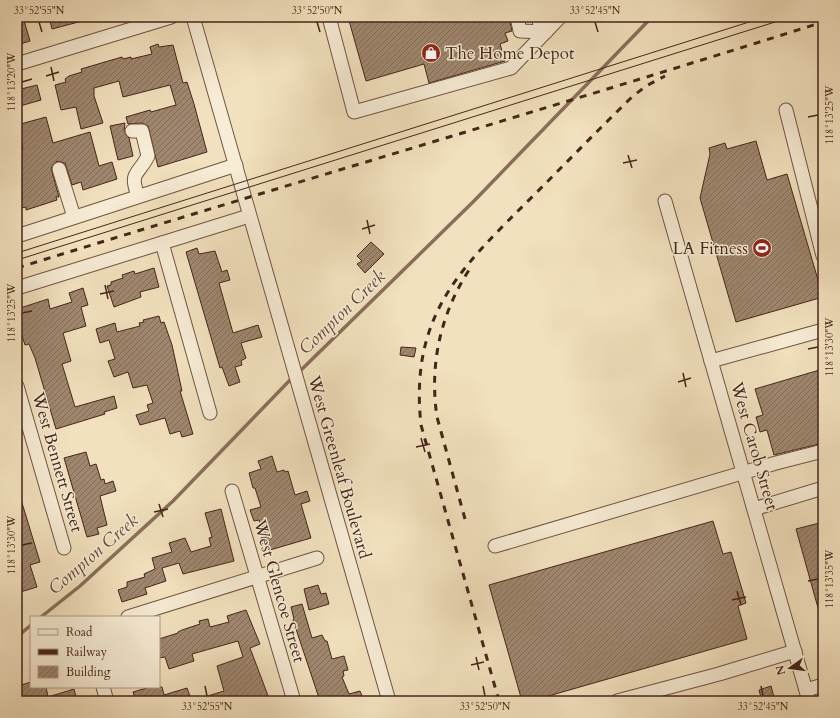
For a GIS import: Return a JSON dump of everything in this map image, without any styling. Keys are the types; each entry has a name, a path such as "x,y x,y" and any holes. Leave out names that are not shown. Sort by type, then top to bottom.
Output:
{"street":[{"path":"17,64 172,17"},
{"name":"West Greenleaf Boulevard","path":"193,17 389,701"},
{"path":"329,17 354,112 511,68 560,17"},
{"path":"517,17 520,31 544,32"},
{"path":"538,17 544,32"},
{"path":"786,110 823,256"},
{"path":"132,131 142,131 148,156 135,173 134,180 138,196"},
{"path":"17,236 236,165"},
{"path":"60,169 74,217"},
{"name":"West Carob Street","path":"665,201 808,695"},
{"path":"17,288 249,216"},
{"path":"162,243 210,413"},
{"path":"712,361 823,330"},
{"name":"West Bennett Street","path":"17,386 64,548"},
{"path":"496,546 744,474 776,463 823,451"},
{"path":"754,509 823,488"},
{"name":"West Glencoe Street","path":"232,491 294,701"},
{"path":"131,616 317,558"},
{"path":"617,701 719,674 795,651"},
{"path":"808,695 823,685"},
{"path":"104,688 108,701"}],"building":[{"path":"17,17 23,17 30,41 17,45"},
{"path":"49,17 85,17 86,20 52,29"},
{"name":"The Home Depot","path":"348,17 509,17 512,31 505,33 508,41 500,44 505,61 429,83 424,64 366,81"},
{"path":"158,44 159,47 173,45 183,83 187,82 194,104 207,152 158,167 148,126 142,123 128,124 126,117 150,110 151,112 176,105 170,85 123,97 119,81 94,88 94,96 103,123 81,129 76,107 61,110 55,85 66,82 65,79 69,76 82,72 81,69 122,57 123,59 131,57 131,59 152,54 150,47"},
{"path":"37,85 41,100 20,106 17,90"},
{"path":"46,117 53,143 90,132 99,166 112,162 117,179 83,190 81,182 72,185 65,163 57,161 51,168 59,197 56,197 57,200 26,210 26,207 17,209 17,151 23,149 17,125"},
{"path":"125,123 124,131 129,138 133,156 118,160 110,126"},
{"name":"LA Fitness","path":"756,141 767,180 787,174 823,297 736,322 700,198 710,154 709,148 725,143 727,149"},
{"path":"371,242 384,254 365,273 357,264 362,261 357,256"},
{"path":"197,248 199,254 215,251 222,272 227,270 230,280 219,283 233,333 258,325 262,337 241,343 246,358 241,361 242,365 235,367 240,382 229,386 222,367 220,368 186,252"},
{"path":"154,268 159,287 140,292 141,297 114,307 107,286 111,285 111,282 123,278 122,275 134,271 135,274"},
{"path":"83,288 88,305 81,307 86,326 63,333 71,361 62,364 75,407 114,396 117,408 104,412 105,414 56,429 35,358 29,344 25,345 17,321 17,309 48,299 50,309 72,302 69,293"},
{"path":"159,316 161,323 164,322 172,345 182,391 180,391 193,434 182,437 180,431 170,434 165,418 140,425 136,415 149,411 147,405 153,403 147,385 133,388 128,372 114,377 108,361 115,359 109,340 100,343 96,329 115,323 117,332 140,326 139,323 144,322 143,320"},
{"path":"401,347 416,348 414,357 400,355"},
{"path":"823,369 823,443 774,455 767,430 760,432 756,417 763,415 755,389"},
{"path":"86,452 90,466 96,464 101,480 104,479 105,484 113,481 116,491 100,496 107,525 97,528 99,534 87,537 64,458"},
{"path":"272,456 277,472 284,470 285,472 288,471 295,495 307,491 310,501 301,504 311,538 270,550 264,550 261,538 266,537 259,520 254,521 250,510 261,507 255,488 253,488 249,473 261,469 258,461"},
{"path":"19,493 40,562 30,565 37,587 17,593 17,494"},
{"path":"221,509 234,561 183,574 179,563 162,568 166,581 145,588 147,594 122,602 118,590 127,587 127,582 145,577 144,574 155,569 152,558 172,552 169,543 185,538 191,552 211,546 209,538 212,537 205,513"},
{"path":"713,521 723,554 731,552 746,603 738,606 747,639 531,701 522,701 489,585"},
{"path":"823,522 823,615 820,615 796,529"},
{"path":"318,585 321,594 326,593 329,604 309,610 304,589"},
{"path":"302,604 312,638 322,635 325,641 327,641 332,659 344,656 348,670 343,671 344,676 342,677 349,694 360,691 364,701 320,701 293,620 291,607"},
{"path":"246,610 260,644 250,648 270,701 198,701 198,699 224,691 217,666 243,657 238,641 192,654 194,661 169,669 165,657 160,658 160,639 200,624 199,621 208,619 210,627 229,622 227,616"},
{"path":"30,682 30,688 46,688 48,697 74,689 77,701 22,701 18,686"},
{"path":"771,686 775,701 762,701 759,690"},
{"path":"162,687 164,695 187,688 191,699 185,701 136,701 133,692 147,688"}],"waterway":[{"name":"Compton Creek","path":"298,373 474,201 652,17"},
{"name":"Compton Creek","path":"42,616 80,586 173,501 292,378"},
{"name":"Compton Creek","path":"17,637 30,626"}],"tram line":[{"path":"17,253 765,17"},
{"path":"17,260 791,17"}],"railway":[{"path":"17,268 622,85 823,22"},
{"path":"499,701 421,425 420,386 424,352 433,322 446,294 464,269 509,220 632,97 646,86 665,76"},
{"path":"465,519 437,417 435,377 436,358 445,320 452,302 471,267"}],"place":[{"name":"The Home Depot","path":"431,53"},
{"name":"LA Fitness","path":"762,248"}]}
